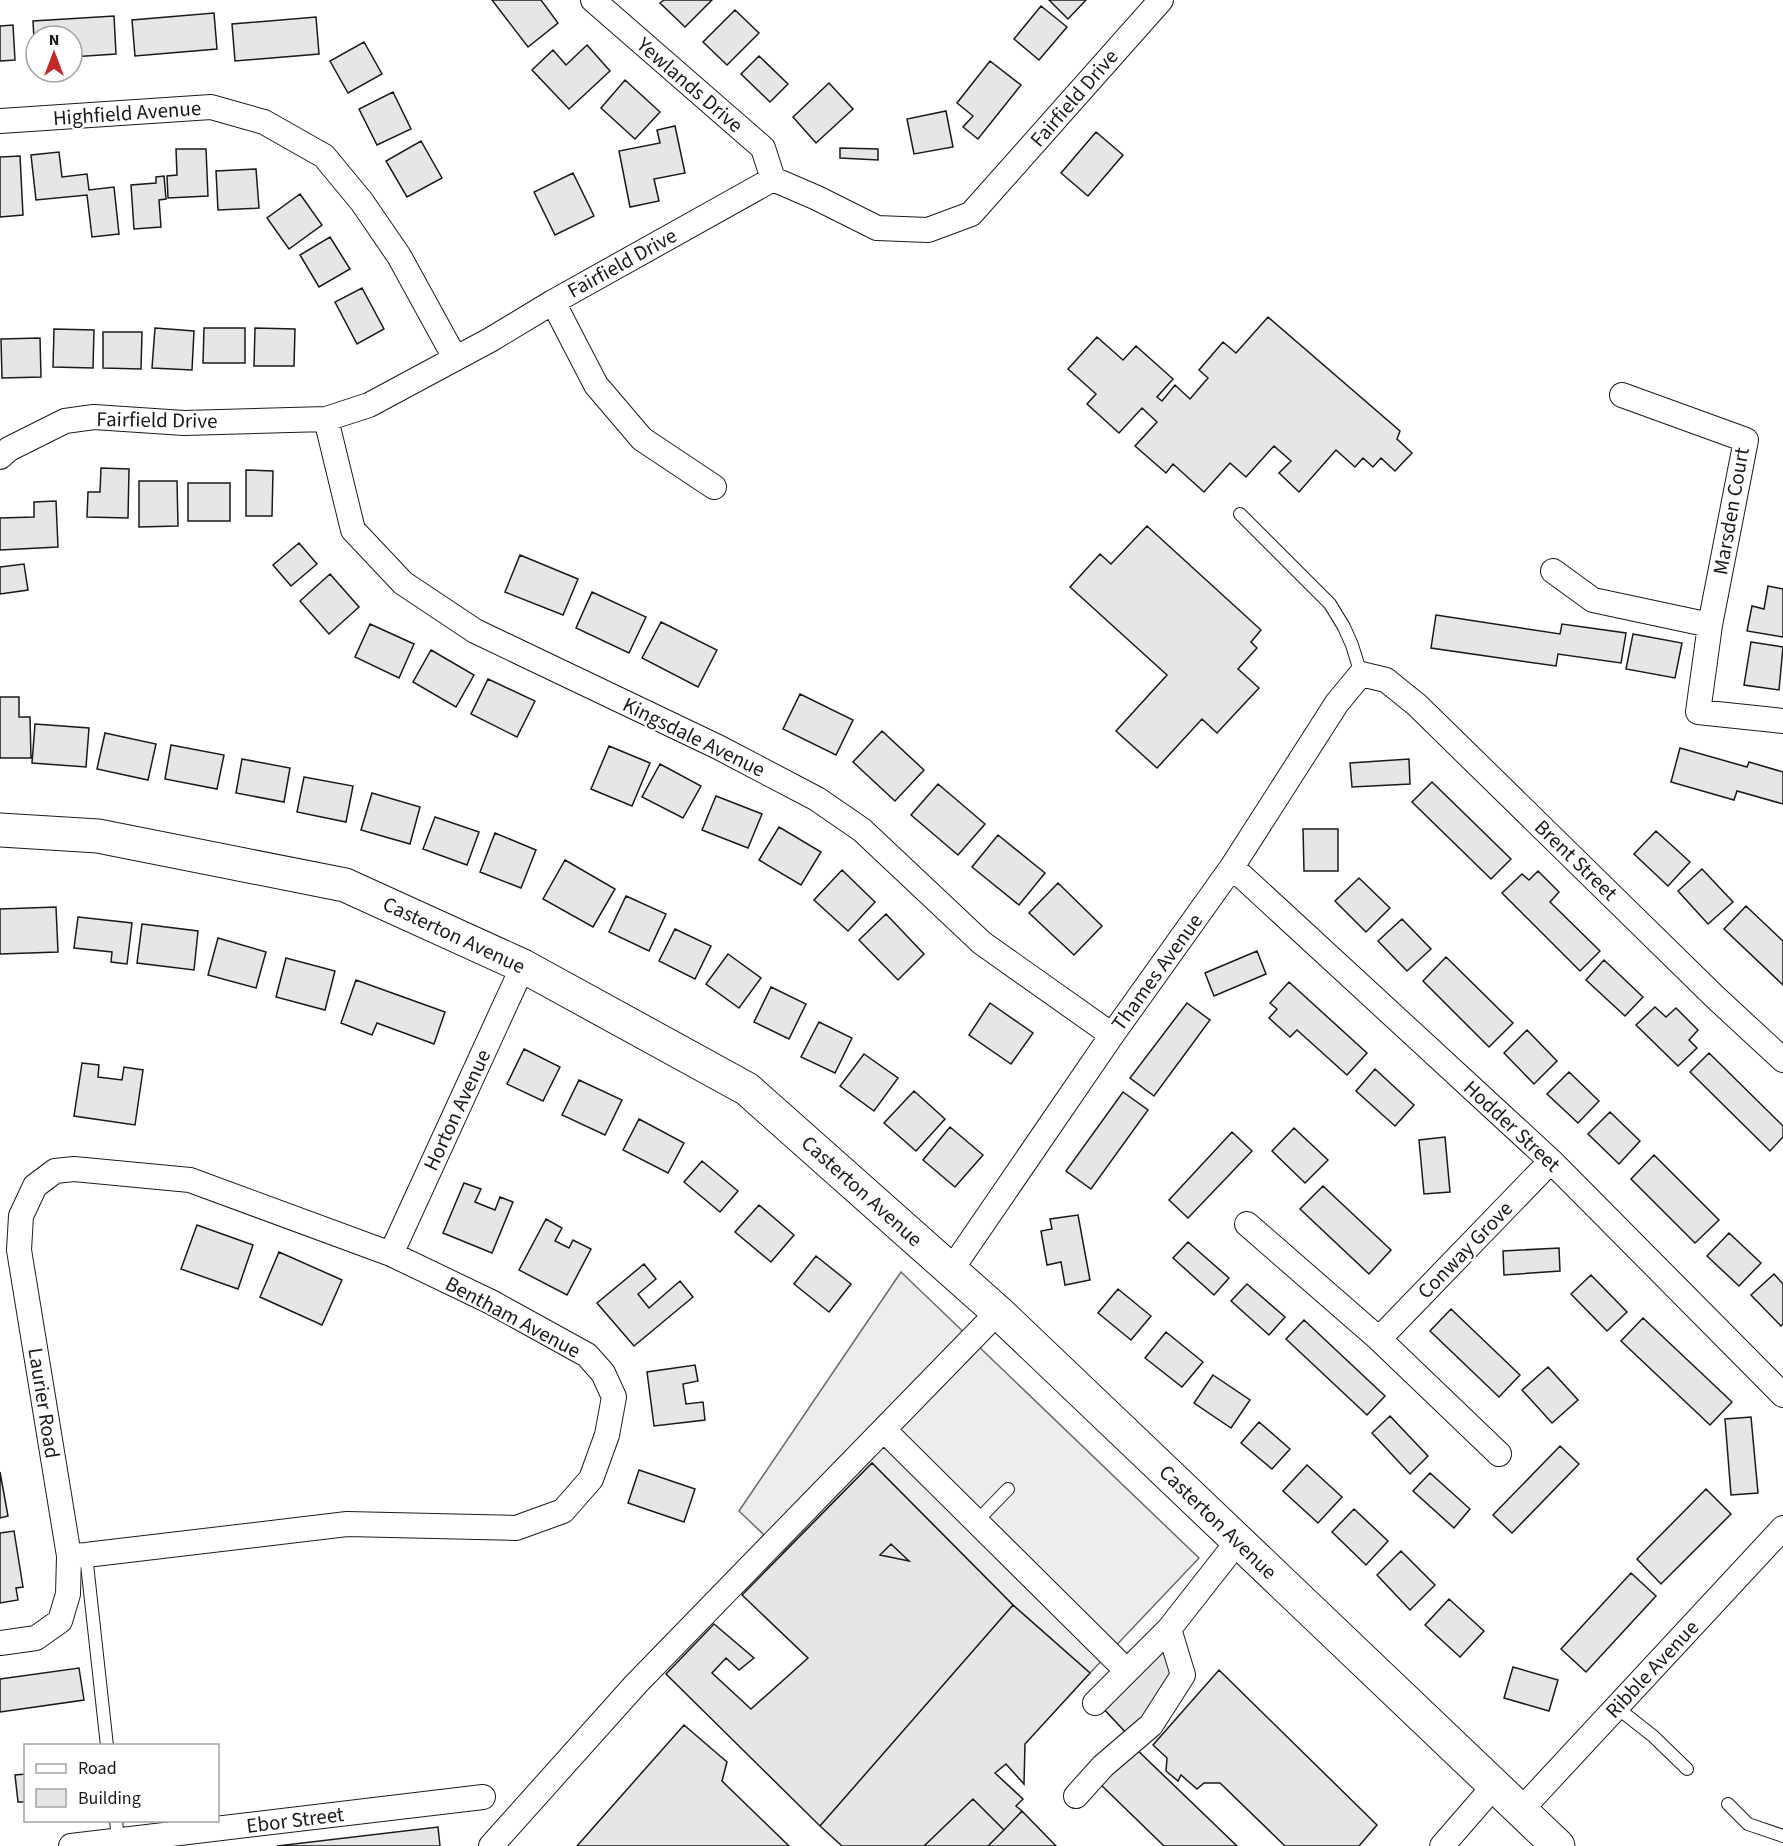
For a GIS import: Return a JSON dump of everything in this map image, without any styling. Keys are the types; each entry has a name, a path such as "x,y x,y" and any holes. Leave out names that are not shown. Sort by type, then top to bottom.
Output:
{"highway":[{"name":"Casterton Avenue","path":"0,830 98,836 345,885 523,966 747,1089 998,1312 1558,1846"}],"street":[{"name":"Yewlands Drive","path":"592,0 763,148 773,179"},
{"name":"Fairfield Drive","path":"0,457 9,449 65,421 94,417 184,423 326,419 369,405 490,340 553,302 773,179 877,228 928,230 972,214 1161,0"},
{"name":"Highfield Avenue","path":"0,121 211,107 264,122 324,156 362,202 399,255 455,358"},
{"path":"553,302 596,384 642,439 714,487"},
{"name":"Marsden Court","path":"1622,395 1746,440 1710,624 1698,712 1783,721"},
{"name":"Kingsdale Avenue","path":"326,419 353,530 403,583 475,631 718,747 818,799 862,830 982,943 1112,1035"},
{"path":"1553,571 1593,600 1710,624"},
{"name":"Thames Avenue","path":"951,1270 1112,1035 1232,867 1337,703 1361,674"},
{"name":"Brent Street","path":"1361,674 1386,680 1417,705 1715,997 1783,1060"},
{"name":"Hodder Street","path":"1232,867 1551,1161 1783,1395"},
{"name":"Horton Avenue","path":"391,1254 523,966"},
{"name":"Conway Grove","path":"1379,1339 1551,1161"},
{"name":"Bentham Avenue","path":"10,1252 21,1216 35,1186 55,1171 74,1169 190,1180 391,1254 491,1302 587,1355 603,1373 614,1397 607,1435 591,1479 563,1510 516,1528 347,1524 78,1555"},
{"path":"1247,1224 1379,1339 1498,1454"},
{"name":"Laurier Road","path":"10,1252 78,1555"},
{"path":"491,1846 636,1684 998,1312"},
{"path":"884,1430 1127,1671"},
{"name":"Ribble Avenue","path":"1521,1810 1783,1528"},
{"path":"1095,1703 1169,1629 1239,1541"},
{"path":"0,1643 36,1638 60,1621 78,1555"},
{"path":"1076,1796 1103,1766 1151,1725 1183,1675 1169,1629"},
{"path":"1442,1846 1494,1785"},
{"name":"Ebor Street","path":"71,1846 113,1837 483,1797"}],"lane":[{"path":"1240,514 1330,604 1353,645 1361,674"},
{"path":"976,1522 1008,1489"},
{"name":"Laurier Road","path":"78,1555 108,1744"},
{"path":"1616,1707 1653,1736 1687,1769"},
{"path":"1728,1804 1748,1824 1783,1836"}],"shaded area":[{"path":"901,1272 1199,1558 1090,1673 1013,1605 872,1463 783,1553 739,1511"}],"building":[{"path":"492,0 541,0 558,23 528,47"},
{"path":"664,0 712,0 685,27 660,3"},
{"path":"1049,0 1086,0 1068,19"},
{"path":"1041,6 1067,27 1039,60 1014,39"},
{"path":"735,10 759,33 727,65 703,42"},
{"path":"214,13 217,49 135,56 132,20"},
{"path":"114,16 116,54 84,56 84,24 33,24 33,21"},
{"path":"316,17 319,54 235,61 232,24"},
{"path":"13,25 15,60 0,61 0,26"},
{"path":"364,42 382,74 348,93 330,61"},
{"path":"587,45 610,71 569,109 532,70 553,50 566,65"},
{"path":"759,56 788,84 770,102 741,74"},
{"path":"990,61 1021,85 978,139 963,127 973,116 957,103"},
{"path":"625,80 660,112 635,139 601,108"},
{"path":"829,83 853,109 816,143 793,117"},
{"path":"393,92 411,129 377,145 359,109"},
{"path":"946,111 953,147 914,154 907,119"},
{"path":"675,126 685,173 654,179 659,201 630,207 619,151 660,143 657,130"},
{"path":"1096,132 1123,155 1088,196 1061,173"},
{"path":"421,141 442,178 407,197 386,161"},
{"path":"840,148 878,149 878,160 840,158"},
{"path":"176,149 206,149 208,196 168,198 167,176 177,175"},
{"path":"59,152 62,177 87,174 89,190 114,187 119,234 92,237 87,195 36,200 31,155"},
{"path":"20,156 23,215 0,217 0,157"},
{"path":"256,169 259,208 218,210 216,171"},
{"path":"573,173 594,216 555,235 534,192"},
{"path":"164,176 166,199 159,200 161,227 134,229 131,185 156,183 156,177"},
{"path":"300,194 322,225 289,249 267,218"},
{"path":"330,237 350,269 319,287 300,255"},
{"path":"362,288 384,329 357,344 335,302"},
{"path":"1268,317 1400,431 1397,439 1412,453 1395,471 1381,458 1373,467 1363,458 1355,467 1336,450 1299,492 1279,473 1291,461 1274,446 1246,477 1230,463 1204,492 1173,464 1166,473 1135,446 1157,422 1142,408 1119,433 1087,404 1096,394 1068,369 1097,337 1123,360 1136,346 1173,379 1157,397 1162,401 1175,385 1190,399 1208,378 1199,370 1223,342 1236,353"},
{"path":"155,328 194,331 192,370 152,368"},
{"path":"204,328 245,328 245,363 203,363"},
{"path":"255,328 295,329 294,366 254,366"},
{"path":"54,329 94,330 93,368 53,367"},
{"path":"103,332 142,332 141,369 103,368"},
{"path":"40,338 41,377 2,378 1,339"},
{"path":"101,468 129,469 128,518 87,517 88,492 100,492"},
{"path":"246,470 273,471 272,516 246,516"},
{"path":"139,481 177,481 178,526 139,527"},
{"path":"188,483 230,483 230,521 188,521"},
{"path":"56,501 58,547 0,550 0,518 34,517 34,502"},
{"path":"1147,526 1261,630 1251,642 1257,648 1238,669 1259,688 1217,733 1202,719 1157,768 1116,731 1167,675 1070,587 1100,554 1111,564"},
{"path":"299,543 317,564 291,586 273,565"},
{"path":"520,555 578,579 563,615 505,592"},
{"path":"24,564 28,590 0,594 0,567"},
{"path":"330,574 359,607 329,634 300,601"},
{"path":"1768,586 1783,589 1783,637 1747,631 1752,606 1764,609"},
{"path":"592,592 646,617 629,653 576,628"},
{"path":"1436,615 1560,634 1562,624 1626,633 1621,663 1558,654 1556,666 1431,648"},
{"path":"661,622 717,650 698,687 642,658"},
{"path":"370,624 414,644 399,678 355,657"},
{"path":"1633,634 1682,643 1675,678 1626,669"},
{"path":"1751,642 1783,647 1779,690 1744,685"},
{"path":"431,650 474,675 456,707 413,682"},
{"path":"488,679 535,701 517,737 471,714"},
{"path":"800,694 853,720 836,755 783,729"},
{"path":"0,697 19,697 19,717 30,717 31,758 0,758"},
{"path":"35,724 89,728 86,767 32,763"},
{"path":"882,731 924,770 895,801 853,762"},
{"path":"105,733 156,744 148,780 97,769"},
{"path":"171,745 224,755 217,789 165,779"},
{"path":"609,746 650,763 632,806 591,789"},
{"path":"1680,748 1747,767 1749,762 1783,772 1783,804 1737,791 1734,800 1671,782"},
{"path":"242,759 290,768 284,802 236,793"},
{"path":"1409,759 1410,784 1352,787 1350,763"},
{"path":"660,764 701,786 683,818 642,797"},
{"path":"304,777 353,786 346,822 297,812"},
{"path":"1432,782 1511,859 1491,879 1412,802"},
{"path":"938,784 985,824 958,855 911,815"},
{"path":"372,793 420,807 410,844 361,830"},
{"path":"716,796 762,814 748,848 702,830"},
{"path":"435,817 479,832 467,865 423,849"},
{"path":"779,827 821,852 801,885 759,860"},
{"path":"1303,829 1338,829 1338,871 1304,871"},
{"path":"1656,831 1690,862 1668,886 1634,854"},
{"path":"495,833 536,850 521,888 480,872"},
{"path":"998,835 1045,873 1019,905 972,867"},
{"path":"565,860 615,889 593,927 543,899"},
{"path":"1702,869 1733,902 1708,924 1678,891"},
{"path":"842,870 875,902 848,931 814,900"},
{"path":"1538,871 1559,892 1550,902 1600,951 1580,971 1502,893 1522,874 1529,880"},
{"path":"1359,878 1390,908 1366,932 1335,901"},
{"path":"1058,883 1102,926 1074,955 1029,913"},
{"path":"626,896 666,914 649,951 609,932"},
{"path":"1746,906 1783,941 1783,985 1724,929"},
{"path":"56,907 58,952 0,954 0,909"},
{"path":"886,914 924,954 898,980 859,940"},
{"path":"78,917 132,923 127,964 111,962 112,952 74,948"},
{"path":"1402,919 1431,949 1407,971 1378,941"},
{"path":"142,924 198,931 194,970 137,963"},
{"path":"675,929 711,946 695,979 659,961"},
{"path":"218,938 266,952 256,988 208,975"},
{"path":"1257,951 1266,974 1214,996 1205,973"},
{"path":"728,954 761,978 739,1008 706,984"},
{"path":"1446,957 1513,1023 1489,1047 1423,981"},
{"path":"286,958 335,971 325,1010 276,997"},
{"path":"1604,960 1643,997 1625,1016 1586,980"},
{"path":"356,980 445,1012 434,1044 377,1023 372,1035 341,1023"},
{"path":"1289,982 1367,1053 1347,1075 1297,1030 1290,1037 1269,1018 1277,1009 1270,1003"},
{"path":"771,987 806,1004 789,1039 754,1022"},
{"path":"990,1003 1033,1033 1011,1064 969,1035"},
{"path":"1187,1003 1210,1020 1154,1096 1130,1078"},
{"path":"1655,1007 1666,1017 1676,1008 1698,1030 1689,1040 1697,1048 1678,1066 1636,1025"},
{"path":"819,1022 852,1038 835,1073 801,1057"},
{"path":"1527,1030 1557,1061 1534,1084 1504,1053"},
{"path":"524,1049 560,1067 543,1101 507,1084"},
{"path":"1709,1053 1783,1126 1783,1137 1770,1151 1690,1072"},
{"path":"864,1054 898,1078 874,1111 840,1086"},
{"path":"82,1063 99,1065 98,1077 122,1080 124,1067 143,1070 135,1125 74,1116"},
{"path":"1375,1069 1414,1105 1395,1126 1356,1091"},
{"path":"1569,1072 1599,1101 1578,1123 1547,1094"},
{"path":"579,1080 622,1100 605,1135 562,1115"},
{"path":"914,1091 945,1119 916,1151 884,1123"},
{"path":"1123,1092 1148,1110 1091,1189 1066,1171"},
{"path":"1610,1112 1640,1141 1619,1164 1588,1134"},
{"path":"639,1119 684,1143 668,1173 623,1150"},
{"path":"950,1127 983,1155 955,1187 923,1160"},
{"path":"1294,1128 1328,1160 1305,1183 1272,1151"},
{"path":"1232,1132 1252,1151 1188,1218 1169,1200"},
{"path":"1445,1137 1450,1192 1424,1194 1419,1140"},
{"path":"1654,1155 1719,1220 1695,1243 1631,1179"},
{"path":"702,1161 738,1191 720,1212 684,1182"},
{"path":"464,1183 481,1189 475,1202 495,1210 500,1197 513,1202 492,1253 443,1233"},
{"path":"1323,1186 1391,1250 1369,1274 1300,1209"},
{"path":"759,1205 794,1235 771,1262 735,1232"},
{"path":"1078,1215 1090,1280 1065,1285 1061,1262 1047,1265 1041,1231 1052,1229 1050,1219"},
{"path":"546,1219 562,1228 555,1241 569,1248 573,1240 591,1249 567,1295 519,1270"},
{"path":"197,1225 253,1245 238,1289 181,1269"},
{"path":"1729,1233 1761,1263 1739,1286 1707,1256"},
{"path":"1188,1242 1229,1278 1214,1295 1173,1258"},
{"path":"1559,1248 1560,1271 1504,1275 1503,1251"},
{"path":"279,1252 342,1280 322,1325 260,1297"},
{"path":"816,1256 851,1284 829,1312 794,1284"},
{"path":"644,1264 656,1279 638,1294 649,1308 680,1281 693,1297 634,1346 597,1303"},
{"path":"1774,1274 1783,1284 1783,1324 1781,1326 1751,1295"},
{"path":"1591,1275 1627,1312 1607,1331 1571,1294"},
{"path":"1247,1284 1285,1317 1269,1335 1231,1301"},
{"path":"1118,1289 1151,1316 1131,1340 1098,1313"},
{"path":"1451,1309 1520,1375 1499,1397 1430,1331"},
{"path":"1643,1318 1732,1402 1710,1425 1621,1341"},
{"path":"1304,1320 1385,1396 1367,1415 1286,1339"},
{"path":"1166,1332 1203,1362 1182,1387 1145,1358"},
{"path":"695,1365 698,1381 683,1384 686,1404 703,1402 705,1420 654,1426 647,1372"},
{"path":"1548,1367 1578,1400 1552,1423 1522,1390"},
{"path":"1213,1375 1250,1400 1231,1428 1194,1403"},
{"path":"1390,1416 1428,1456 1410,1474 1372,1433"},
{"path":"1751,1417 1758,1493 1731,1495 1725,1419"},
{"path":"1259,1422 1290,1449 1272,1469 1241,1443"},
{"path":"1560,1446 1579,1464 1512,1533 1493,1515"},
{"path":"872,1463 1013,1605 820,1826 666,1674 714,1624 754,1658 739,1670 726,1658 712,1673 751,1709 808,1658 742,1595"},
{"path":"1307,1465 1342,1497 1318,1523 1283,1491"},
{"path":"639,1470 695,1489 684,1522 628,1503"},
{"path":"0,1472 8,1516 0,1518"},
{"path":"1430,1473 1470,1509 1454,1528 1413,1491"},
{"path":"1706,1489 1731,1514 1661,1584 1637,1559"},
{"path":"1354,1509 1388,1541 1366,1565 1332,1532"},
{"path":"14,1531 23,1587 16,1588 18,1600 0,1603 0,1533"},
{"path":"891,1544 909,1561 880,1555"},
{"path":"1401,1551 1435,1585 1410,1610 1377,1575"},
{"path":"1631,1573 1656,1596 1586,1672 1561,1649"},
{"path":"1449,1599 1484,1631 1460,1657 1425,1625"},
{"path":"1013,1605 1090,1673 1025,1744 1024,1784 1006,1764 995,1773 1023,1799 1016,1806 1022,1811 1004,1830 973,1799 924,1846 842,1846 820,1826"},
{"path":"1162,1644 1179,1674 1130,1737 1100,1705"},
{"path":"1513,1667 1558,1680 1549,1711 1504,1698"},
{"path":"79,1668 84,1700 0,1712 0,1679"},
{"path":"1219,1670 1377,1825 1359,1846 1285,1846 1220,1783 1204,1783 1197,1789 1181,1775 1178,1781 1166,1771 1167,1758 1153,1745"},
{"path":"684,1725 727,1762 722,1781 789,1846 577,1846"},
{"path":"1132,1745 1237,1846 1164,1846 1098,1782"},
{"path":"24,1774 24,1802 18,1802 15,1775"},
{"path":"973,1799 1004,1830 988,1846 924,1846"},
{"path":"1022,1811 1056,1846 988,1846 1004,1830"},
{"path":"438,1827 440,1846 277,1846"}]}
